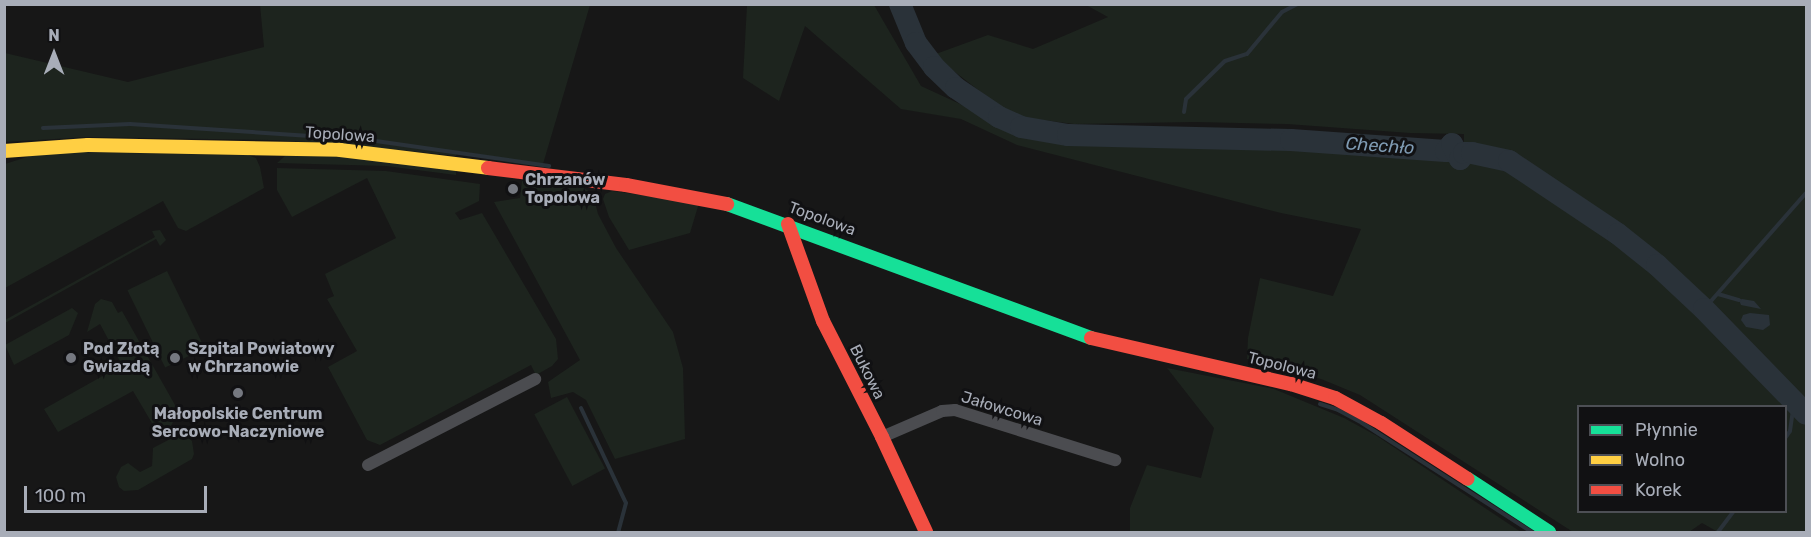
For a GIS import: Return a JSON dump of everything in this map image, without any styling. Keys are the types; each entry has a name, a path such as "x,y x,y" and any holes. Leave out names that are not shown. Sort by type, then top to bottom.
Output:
{"street":[{"name":"Topolowa","path":"4,151 88,145 340,150 420,158 689,195 729,204 1102,342 1291,384 1335,398 1381,423 1549,532"},
{"name":"Topolowa","path":"4,158 27,148"},
{"name":"Bukowa","path":"788,224 792,241 823,321 882,437 926,532"},
{"path":"368,465 535,379"},
{"name":"Jałowcowa","path":"882,437 942,411 955,410 1114,460"}],"shaded area":[{"path":"260,5 590,5 543,164 458,151 456,156 342,144 270,140 87,137 5,142 5,53 128,82 264,47"},
{"path":"747,5 874,5 921,86 1027,135 1072,140 1277,144 1486,157 1509,164 1630,249 1806,420 1806,532 1718,532 1702,523 1689,532 1573,532 1360,395 1321,379 1247,359 1248,338 1260,278 1333,296 1361,229 1281,213 1017,145 961,119 901,109 805,26 779,101 743,78"},
{"path":"1086,5 1806,5 1806,408 1652,255 1627,234 1512,158 1494,152 1464,148 1464,134 1410,133 1287,124 1195,122 1074,124 1012,116 933,55 988,35 1033,49 1108,17"},
{"path":"65,152 248,155 256,158 264,188 186,231 178,228 163,201 5,288 5,164 30,156"},
{"path":"285,156 339,156 456,169 456,175 386,166 277,163"},
{"path":"277,168 386,171 480,184 479,201 455,213 460,220 482,213 556,339 558,359 552,366 536,375 531,365 380,445 367,440 328,367 357,351 327,299 334,296 325,274 396,238 367,178 292,217 277,190"},
{"path":"522,181 584,188 593,194 598,214 616,248 673,332 683,368 685,439 615,459 586,400 573,392 551,398 548,382 580,360 494,202 520,198"},
{"path":"612,191 699,203 690,233 629,250 609,217 603,199 605,194"},
{"path":"160,230 166,240 160,246 156,239 5,323 5,320 155,237 152,231"},
{"path":"167,271 205,348 165,368 127,290"},
{"path":"101,299 112,302 118,313 122,311 175,405 175,418 171,426 159,435 133,391 58,432 44,409 122,365 100,324 87,332 95,304"},
{"path":"1739,300 1754,301 1761,309 1741,305"},
{"path":"72,308 78,313 69,335 14,365 5,345"},
{"path":"1750,313 1769,315 1770,325 1763,330 1746,327 1741,320 1743,315"},
{"path":"1167,368 1274,389 1344,418 1377,436 1521,532 1130,532 1130,508 1147,465 1201,478 1214,428"},
{"path":"567,397 605,469 572,486 534,414"},
{"path":"176,436 187,436 192,441 194,454 192,459 138,490 124,491 119,487 116,477 121,467 128,463 140,472 152,466 153,448"}],"waterway":[{"name":"Chechło","path":"900,4 916,43 934,67 956,88 999,117 1021,127 1068,135 1291,140 1446,151 1452,144 1460,159 1464,153 1472,153 1509,161 1618,234 1657,265 1704,309 1806,414"},
{"path":"1184,112 1186,99 1225,61 1247,54 1282,12 1298,4"},
{"path":"43,128 130,124 369,140 549,166"},
{"name":"Chechło","path":"1154,137 1158,131"},
{"path":"1704,309 1806,193"},
{"path":"1718,294 1739,300"},
{"path":"1787,436 1790,431 1794,403"},
{"path":"1320,404 1338,410 1362,423 1532,532"},
{"path":"581,408 626,503 618,532"},
{"name":"Chechło","path":"1800,408 1806,408"},
{"path":"1718,532 1732,513"}],"traffic: fast":[{"path":"727,204 1091,338"},
{"path":"1468,479 1549,532"}],"traffic: slow":[{"path":"4,151 88,145 340,150 488,168"}],"traffic: jam":[{"path":"488,168 626,185 727,204"},
{"path":"788,224 823,321 882,437 926,532"},
{"path":"1091,338 1291,384 1335,398 1381,423 1468,479"}],"place":[{"name":"Chrzanów Topolowa","path":"513,189"},
{"name":"Pod Złotą Gwiazdą","path":"71,358"},
{"name":"Szpital Powiatowy w Chrzanowie","path":"175,358"},
{"name":"Małopolskie Centrum Sercowo-Naczyniowe","path":"238,393"}]}
